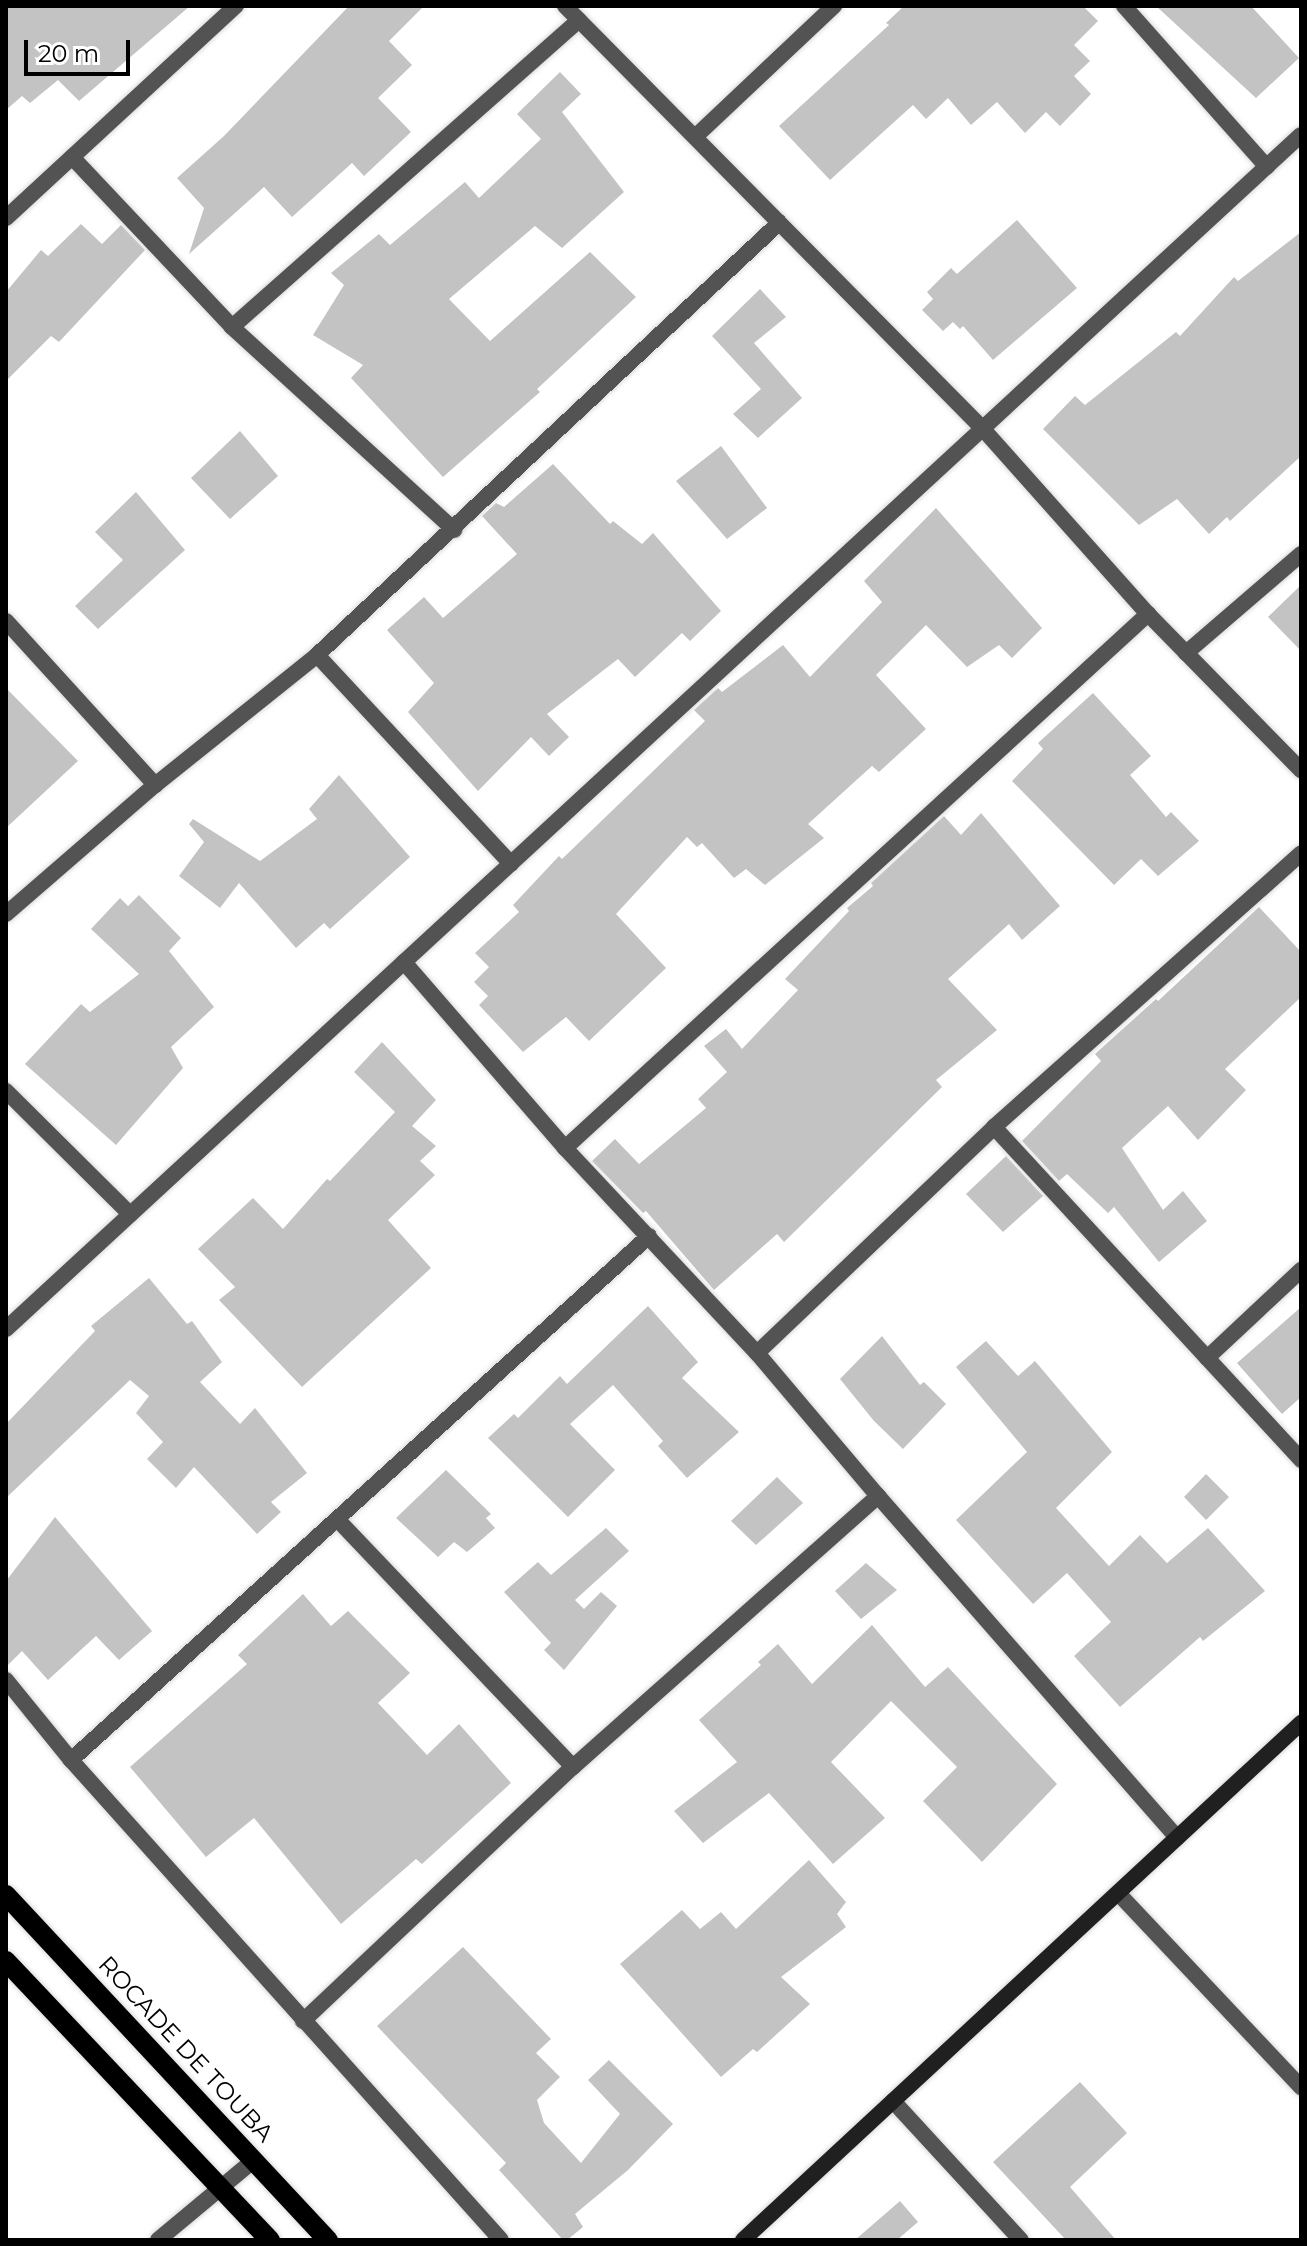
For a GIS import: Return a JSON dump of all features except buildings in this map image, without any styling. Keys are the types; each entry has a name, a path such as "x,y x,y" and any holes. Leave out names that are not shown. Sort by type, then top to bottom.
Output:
{"main road":[{"name":"ROCADE DE TOUBA","path":"6,1895 328,2240"},
{"path":"6,1961 270,2240"}],"street":[{"path":"6,218 236,6"},
{"path":"565,6 983,429 1148,614 1301,770"},
{"path":"696,136 834,6"},
{"path":"1124,6 1267,167"},
{"path":"232,327 579,20"},
{"path":"6,1329 1301,135"},
{"path":"72,157 232,327 454,530"},
{"path":"6,914 155,785 317,655 779,223"},
{"path":"1186,653 1301,554"},
{"path":"565,1148 1148,614"},
{"path":"6,621 155,785"},
{"path":"317,655 511,864"},
{"path":"757,1353 994,1127 1301,853"},
{"path":"404,962 565,1148 757,1353 1177,1837"},
{"path":"6,1091 130,1214"},
{"path":"994,1127 1301,1460"},
{"path":"71,1760 649,1236"},
{"path":"1207,1358 1301,1270"},
{"path":"303,2021 573,1767 878,1496"},
{"path":"337,1519 573,1767"},
{"path":"6,1680 71,1760 501,2240"},
{"path":"743,2240 1301,1723"},
{"path":"1118,1893 1301,2087"},
{"path":"893,2101 1021,2240"},
{"path":"158,2240 254,2160"}]}
